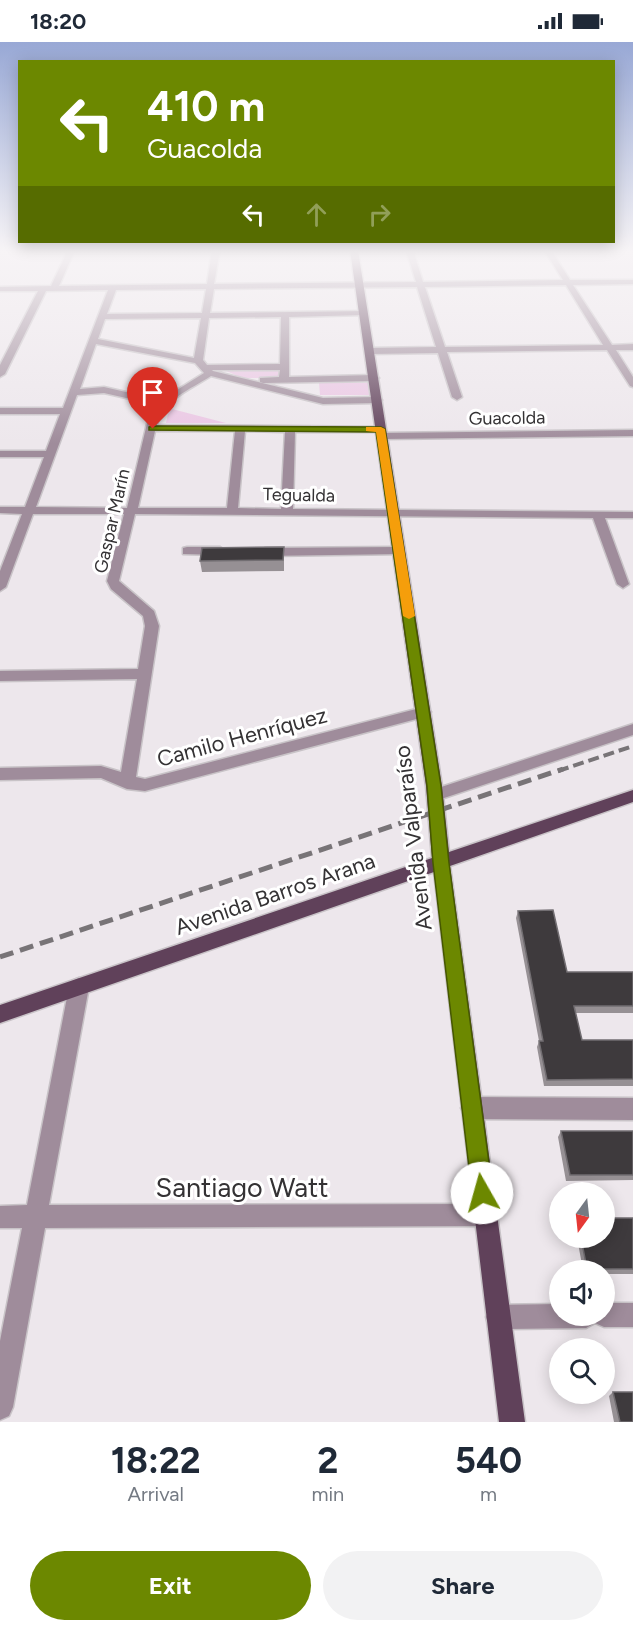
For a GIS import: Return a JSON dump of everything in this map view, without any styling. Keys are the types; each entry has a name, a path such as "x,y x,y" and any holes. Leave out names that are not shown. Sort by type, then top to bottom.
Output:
{"main road":[{"name":"Avenida Valparaíso","path":"364,314 435,795 441,863 512,1422"},
{"name":"Avenida Barros Arana","path":"0,1014 633,796"}],"street":[{"path":"0,374 30,314"},
{"path":"0,587 102,317 332,314"},
{"path":"430,314 457,398"},
{"path":"588,314 633,384"},
{"path":"284,380 285,315"},
{"path":"204,367 205,316"},
{"path":"93,341 204,367 238,380 323,401 377,400"},
{"path":"369,351 633,347"},
{"path":"74,392 104,390 163,404 204,367 284,367"},
{"path":"238,380 374,378"},
{"name":"Gaspar Marín","path":"143,674 152,626 151,619 149,614 113,581 127,520 153,429 154,415 163,404"},
{"path":"0,411 67,411"},
{"name":"Guacolda","path":"153,429 290,429 381,433 633,433"},
{"path":"232,513 240,429"},
{"path":"287,513 290,429"},
{"path":"0,454 50,454"},
{"name":"Tegualda","path":"0,510 393,515 633,515"},
{"path":"598,515 623,584"},
{"path":"187,551 230,551"},
{"path":"251,551 398,551"},
{"path":"0,676 143,674 127,783"},
{"name":"Camilo Henríquez","path":"0,774 101,772 114,775 127,783 145,785 423,712"},
{"path":"435,795 633,729"},
{"path":"0,1407 80,987"},
{"path":"472,1108 633,1109"},
{"name":"Santiago Watt","path":"0,1217 485,1215"},
{"path":"615,1315 633,1315"},
{"path":"498,1317 549,1316"}],"shaded area":[{"path":"285,368 285,378 242,378 222,369"},
{"path":"319,383 368,383 369,395 320,395"},
{"path":"172,409 226,423 166,423"}],"building":[{"path":"284,547 283,560 200,561 202,548"},
{"path":"553,910 567,972 633,972 633,1006 574,1006 582,1040 633,1040 633,1079 547,1080 539,1041 543,1041 518,911"},
{"path":"561,1131 633,1131 633,1175 570,1175"},
{"path":"615,1218 633,1218 633,1269 615,1269 615,1260 585,1260 583,1248 615,1248"},
{"path":"615,1392 633,1392 633,1422 620,1422"}],"railway":[{"path":"558,771 633,746"},
{"path":"0,957 563,769"}],"slow traffic":[{"path":"369,429 381,429 409,616"}],"route":[{"path":"153,429 381,429 434,786 441,863 482,1193"}]}
